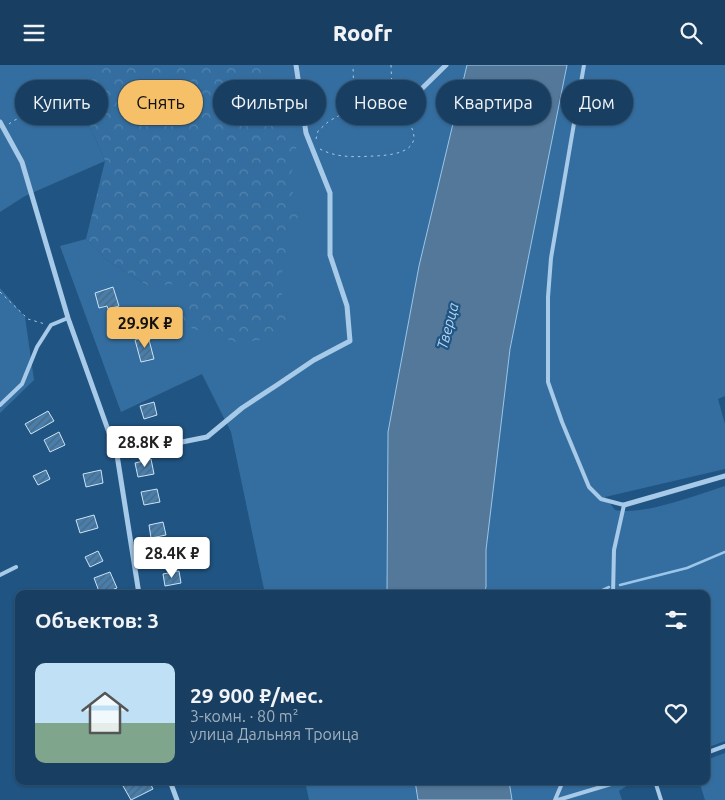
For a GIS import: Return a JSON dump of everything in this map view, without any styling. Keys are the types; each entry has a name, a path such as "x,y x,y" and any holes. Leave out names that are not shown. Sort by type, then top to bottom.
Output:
{"street":[{"path":"117,455 208,437 242,409 277,385 314,360 350,341 347,306 330,255 330,193 306,133 296,65"},
{"path":"426,85 446,65"},
{"path":"0,122 2,130 22,161 68,318 117,455 138,590"},
{"path":"624,505 725,476"},
{"path":"171,785 177,800"}],"lane":[{"path":"584,65 551,258 548,297 548,381 562,423 589,487 601,499 624,505 614,550 613,590"},
{"path":"0,405 22,384 37,347 51,325 68,318"},
{"path":"0,575 16,567"},
{"path":"710,752 725,746"},
{"path":"557,800 562,785"},
{"path":"557,800 608,785"},
{"path":"656,785 661,800"}],"path":[{"path":"316,143 318,131 344,113 354,97 353,65"},
{"path":"391,65 392,80"},
{"path":"2,130 15,120"},
{"path":"320,149 329,154 351,157 402,153 411,147 414,138 410,125"},
{"path":"0,292 28,319 51,325"}],"green space":[{"path":"0,65 86,65 86,80 15,80 15,125 89,125 105,161 25,196 0,212"},
{"path":"86,65 271,65 277,80 213,80 213,125 287,125 297,144 290,182 299,214 287,246 280,284 283,300 291,316 280,323 272,338 239,343 171,322 188,309 181,308 181,301 199,288 176,284 148,286 107,260 86,239 105,161 89,125 108,125 108,80 86,80"},
{"path":"271,65 467,65 463,80 436,80 436,125 453,125 419,266 388,432 387,590 264,590 231,432 202,374 121,412 60,246 86,239 107,260 148,286 238,125 326,125 326,80 263,80"},
{"path":"567,65 725,65 725,396 718,399 725,424 725,469 605,497 615,510 640,510 670,504 725,486 725,741 710,747 710,590 485,590 486,550 510,349 561,95 561,125 633,125 633,80 564,80"},
{"path":"0,288 25,317 34,380 0,413"},
{"path":"725,753 725,800 705,800 700,785 710,785 710,759"},
{"path":"306,785 416,785 418,800 309,800"},
{"path":"510,785 628,785 619,791 622,800 512,800"}],"water":[{"name":"Тверца","path":"467,65 567,65 564,80 561,80 561,95 510,349 486,550 485,590 387,590 388,432 419,266 453,125 551,125 551,80 463,80"},
{"path":"416,785 510,785 512,800 418,800"}],"building":[{"path":"113,287 119,306 108,309 107,306 99,308 95,293"},
{"path":"148,336 154,359 141,362 135,340"},
{"path":"154,402 157,415 144,419 140,406"},
{"path":"48,411 54,421 31,434 25,424"},
{"path":"59,432 65,445 50,452 44,440"},
{"path":"151,459 154,474 138,477 135,463"},
{"path":"46,470 50,479 38,485 33,476"},
{"path":"101,470 103,483 86,487 83,474"},
{"path":"157,489 160,502 144,505 141,492"},
{"path":"94,515 98,528 80,533 76,520"},
{"path":"163,522 166,535 151,538 149,525"},
{"path":"98,551 103,561 90,567 85,557"},
{"path":"179,571 181,583 165,586 163,574"},
{"path":"110,572 117,588 98,590 94,578"},
{"path":"151,785 153,789 131,800 123,786"}],"waterway":[{"path":"620,585 687,568 725,552"},
{"path":"603,590 609,587"}]}
